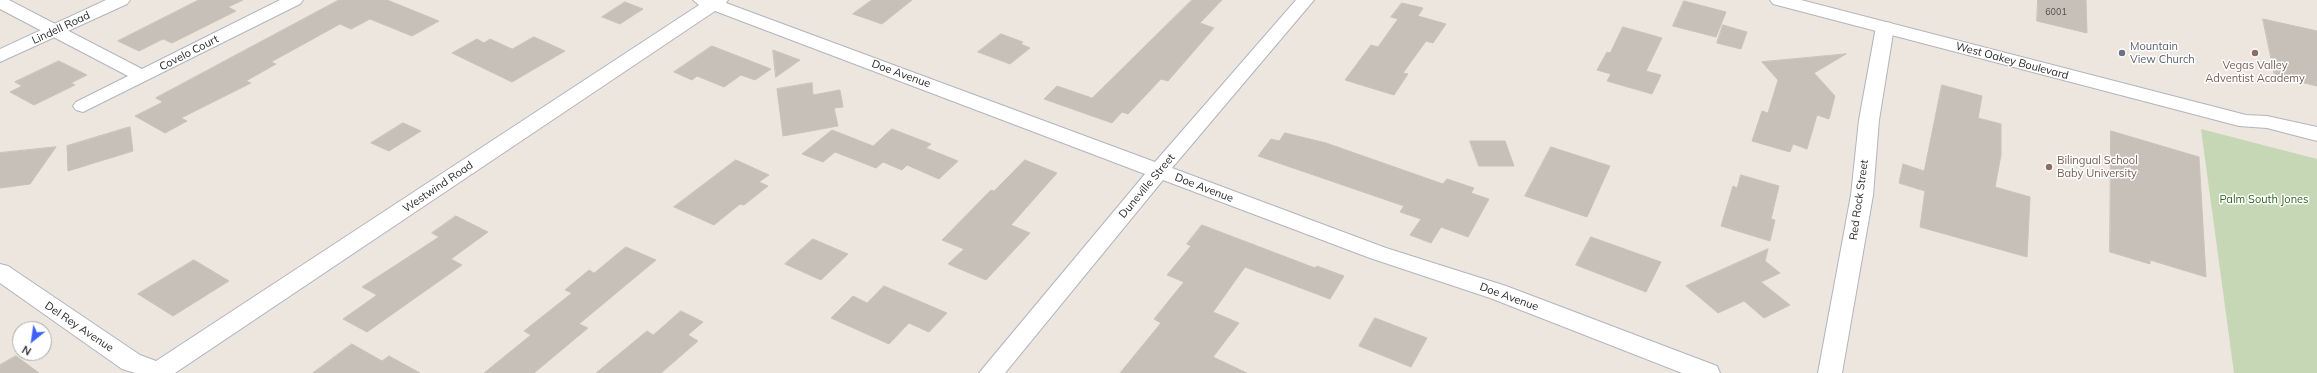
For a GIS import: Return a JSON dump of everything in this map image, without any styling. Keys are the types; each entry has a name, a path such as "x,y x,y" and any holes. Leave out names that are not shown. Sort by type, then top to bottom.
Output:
{"main road":[{"name":"Lindell Road","path":"0,56 121,0"},
{"name":"West Oakey Boulevard","path":"1779,0 2246,121 2267,122 2317,134"},
{"name":"West Oakey Boulevard","path":"2246,121 2266,135 2317,148"}],"street":[{"name":"Covelo Court","path":"83,106 294,0"},
{"name":"Duneville Street","path":"991,373 1159,171 1305,0"},
{"name":"Doe Avenue","path":"711,1 1378,253 1498,292 1708,373"},
{"name":"Westwind Road","path":"159,372 711,1"},
{"path":"0,2 142,76"},
{"name":"Red Rock Street","path":"1830,373 1862,195 1870,120 1885,28"},
{"name":"Del Rey Avenue","path":"0,272 131,362 159,372"}],"green space":[{"name":"Palm South Jones","path":"2201,129 2317,159 2317,373 2234,373"}],"building":[{"path":"199,0 243,0 228,7 236,11 172,43 163,39 139,51 118,41"},
{"path":"339,0 387,0 439,21 412,36 370,19 351,29 340,24 271,62 276,64 246,81 251,83 181,118 187,121 165,133 135,116 163,102 156,98"},
{"path":"872,0 912,0 882,24 853,14"},
{"path":"1192,0 1222,0 1200,23 1214,28 1168,81 1161,79 1128,114 1122,112 1112,123 1044,99 1057,86 1092,98"},
{"path":"2038,0 2086,0 2087,33 2037,21"},
{"path":"1684,1 1726,12 1716,37 1673,26"},
{"path":"625,2 643,9 620,24 602,17"},
{"path":"1402,3 1423,8 1418,16 1446,24 1433,43 1426,41 1403,73 1408,74 1394,95 1345,80 1371,45 1378,47 1398,19 1391,17"},
{"path":"2263,19 2317,31 2317,86 2275,76"},
{"path":"1723,25 1747,32 1741,49 1717,43"},
{"path":"1623,27 1662,38 1646,71 1661,75 1652,94 1607,81 1611,74 1597,70 1607,52 1610,53"},
{"path":"1001,34 1023,42 1021,44 1030,48 1010,64 978,52"},
{"path":"534,37 565,51 512,82 452,53 477,39 484,43 490,39 512,49"},
{"path":"712,46 771,69 755,80 741,75 724,87 697,76 692,80 674,72"},
{"path":"773,50 800,60 776,77"},
{"path":"1846,54 1814,73 1835,96 1829,119 1817,115 1807,149 1793,144 1790,152 1752,141 1762,111 1768,113 1778,80 1762,62"},
{"path":"59,61 87,75 71,83 75,85 34,105 10,92 22,86 15,82"},
{"path":"812,83 813,95 840,90 843,107 834,108 838,126 783,136 777,89"},
{"path":"1942,85 1982,96 1978,118 2001,124 2001,155 1995,187 2030,197 2027,257 1920,227 1925,191 1899,183 1903,164 1924,171"},
{"path":"403,123 421,131 389,151 371,143"},
{"path":"130,127 133,151 68,171 67,146"},
{"path":"892,129 931,144 926,148 958,161 939,179 907,165 902,170 883,162 876,168 835,152 823,162 802,154 832,130 873,146"},
{"path":"2111,131 2199,157 2206,277 2150,260 2150,264 2110,252"},
{"path":"1285,133 1326,143 1443,184 1447,179 1474,188 1471,193 1489,199 1468,237 1441,227 1431,243 1410,235 1421,219 1400,212 1404,206 1258,156 1271,139 1279,141"},
{"path":"1470,141 1505,141 1514,166 1479,166"},
{"path":"56,147 30,184 0,188 0,153"},
{"path":"1551,147 1610,166 1587,217 1525,196"},
{"path":"736,160 769,175 759,182 768,186 744,205 740,204 714,225 674,207"},
{"path":"1025,160 1057,173 1011,225 1030,233 986,280 948,264 964,249 942,240 991,190 994,191"},
{"path":"1741,175 1779,186 1771,219 1775,220 1770,241 1721,226 1733,186 1737,188"},
{"path":"456,216 488,232 451,259 462,265 367,332 343,319 377,295 362,287 439,237 432,233"},
{"path":"1202,225 1315,268 1317,266 1344,276 1330,299 1245,267 1213,312 1239,323 1213,357 1247,373 1120,373 1161,323 1154,319 1184,282 1167,275 1191,246 1187,244"},
{"path":"1591,237 1661,262 1646,292 1576,265"},
{"path":"813,239 848,254 821,280 785,264"},
{"path":"626,247 656,260 579,324 588,328 534,373 484,373 531,335 524,331 572,293 565,290 589,270 594,273"},
{"path":"1768,249 1765,261 1780,273 1761,282 1790,305 1764,318 1744,301 1718,313 1686,286"},
{"path":"194,260 229,281 173,316 138,294"},
{"path":"884,286 947,313 929,332 909,323 889,344 831,318 853,296 867,303"},
{"path":"681,311 703,322 688,335 698,341 661,373 596,373 647,331 653,335"},
{"path":"1375,318 1427,338 1411,367 1359,346"},
{"path":"352,344 382,361 389,356 420,373 313,373"},
{"path":"12,358 12,361 23,361 39,373 0,373 0,365"}],"place":[{"name":"Mountain View Church","path":"2122,53"},
{"name":"Vegas Valley Adventist Academy","path":"2255,53"},
{"name":"Bilingual School Baby University","path":"2049,167"}]}
